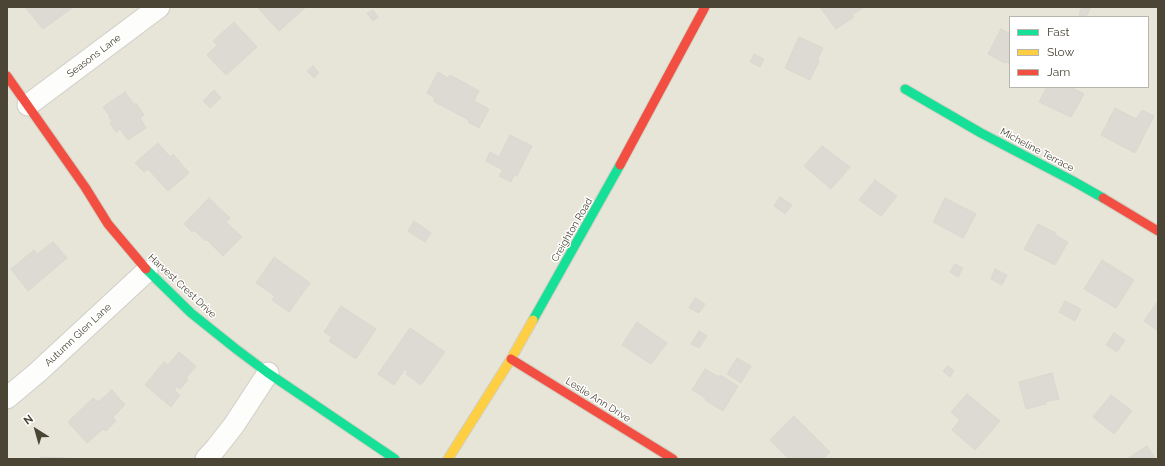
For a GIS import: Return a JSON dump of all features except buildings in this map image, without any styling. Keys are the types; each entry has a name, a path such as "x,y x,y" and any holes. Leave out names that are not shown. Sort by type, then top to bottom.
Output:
{"street":[{"name":"Seasons Lane","path":"28,105 159,7"},
{"name":"Creighton Road","path":"448,459 511,359 602,200 705,7"},
{"name":"Harvest Crest Drive","path":"7,76 85,187 108,224 147,271 191,313 268,373 395,459"},
{"name":"Micheline Terrace","path":"905,89 981,133 1074,181 1158,231"},
{"name":"Autumn Glen Lane","path":"7,398 38,372 147,271"},
{"name":"Leslie Ann Drive","path":"511,359 673,459"},
{"path":"206,459 234,425 268,373"}],"shaded area":[{"path":"7,7 1158,7 1158,459 7,459"}],"traffic: fast":[{"path":"905,89 981,133 1103,198"},
{"path":"533,320 620,165"},
{"path":"146,269 191,313 236,349 268,373 395,459"}],"traffic: slow":[{"path":"448,459 511,359 533,320"}],"traffic: jam":[{"path":"620,165 705,7"},
{"path":"7,76 85,187 108,224 146,269"},
{"path":"1103,198 1158,231"},
{"path":"511,359 673,459"}]}
